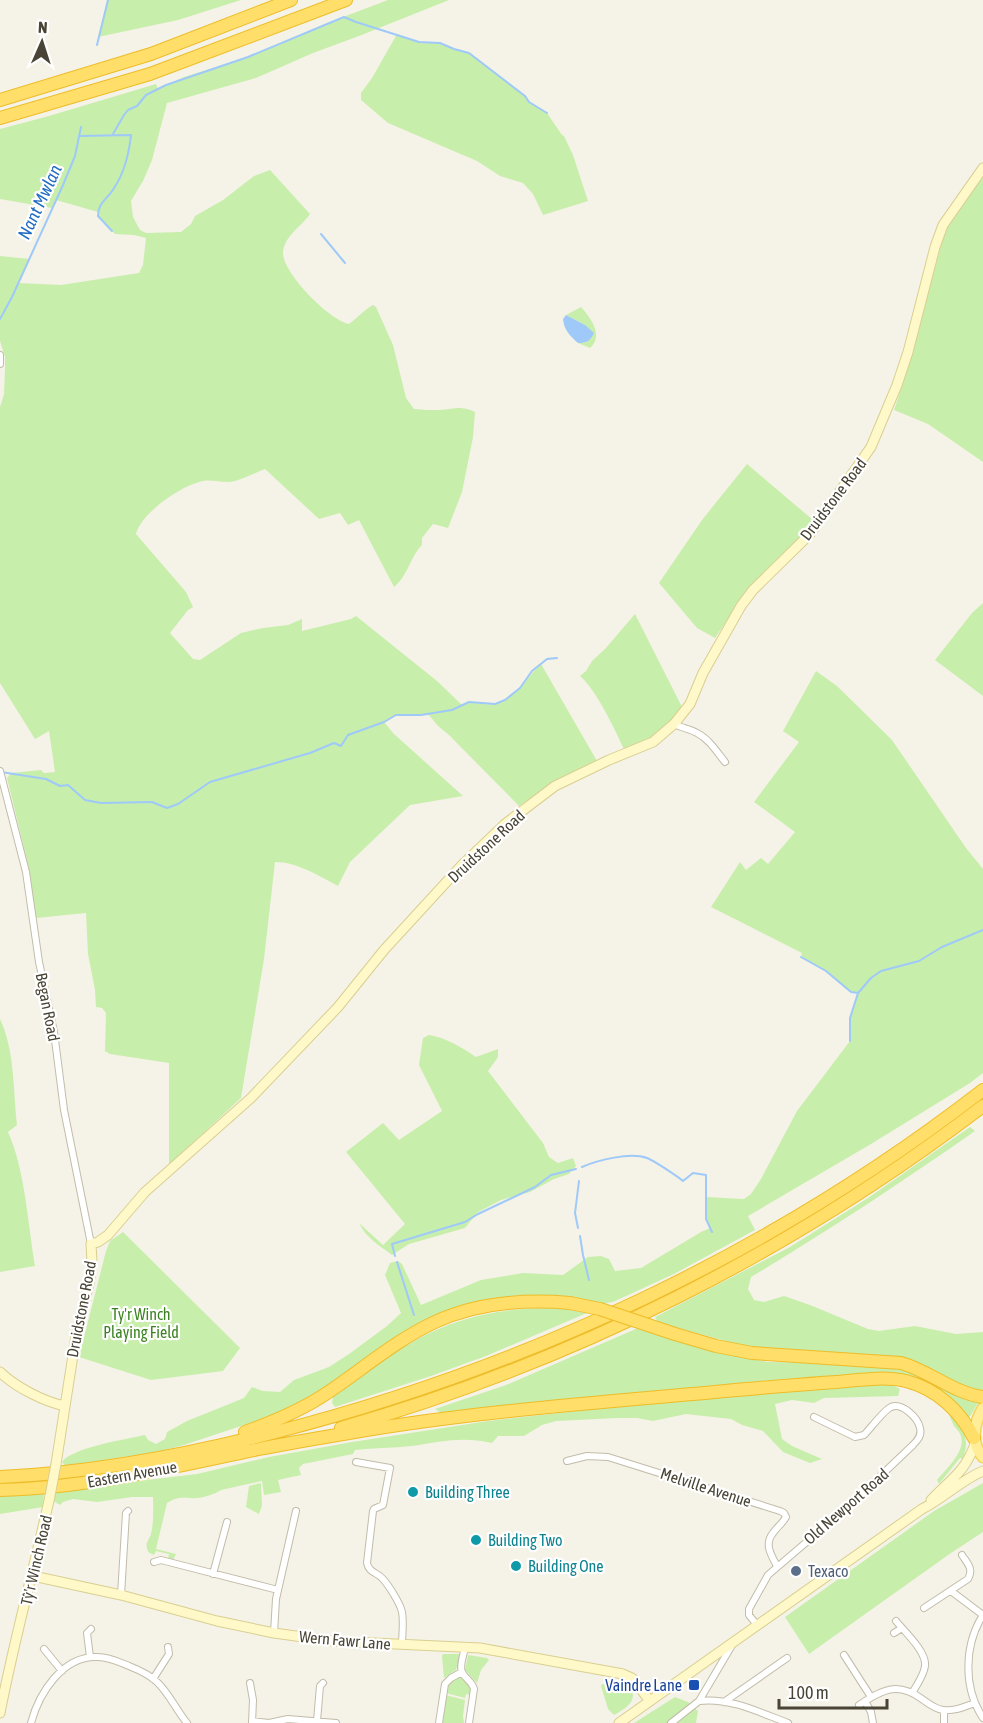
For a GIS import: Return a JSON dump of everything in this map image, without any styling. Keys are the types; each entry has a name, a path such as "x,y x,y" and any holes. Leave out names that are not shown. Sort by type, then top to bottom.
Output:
{"highway":[{"path":"0,100 151,54 291,0"},
{"path":"0,118 150,74 346,0"},
{"path":"192,1451 317,1421 397,1397 495,1363 597,1320 715,1263 791,1220 874,1168 983,1090"},
{"path":"262,1448 359,1422 446,1394 537,1361 645,1312 722,1273 830,1211 917,1154 983,1106"},
{"path":"192,1451 296,1411 408,1337 448,1317 481,1307 520,1301 570,1303 600,1309 716,1346 752,1353 901,1363 917,1368 961,1391 983,1398"},
{"path":"262,1448 362,1431 520,1410 876,1379 904,1381 937,1396 961,1416 975,1441"},
{"name":"Eastern Avenue","path":"0,1490 60,1486 116,1478 262,1448"},
{"name":"Eastern Avenue","path":"0,1477 71,1472 192,1451"}],"main road":[{"path":"983,1408 978,1419 975,1441 983,1457"}],"street":[{"name":"Druidstone Road","path":"65,1406 76,1336 89,1284 92,1262 91,1244 98,1242 108,1234 145,1192 251,1098 338,1007 384,950 462,865 505,824 555,786 652,742 674,724 690,704 702,676 741,606 753,590 810,534 871,447 908,352 935,247 943,225 983,168"},
{"path":"0,355 0,364"},
{"path":"674,724 699,734 712,745 725,762"},
{"name":"Began Road","path":"0,771 26,872 41,972 54,1032 64,1110 91,1244"},
{"path":"0,1372 13,1383 65,1406"},
{"name":"Tŷ'r Winch Road","path":"0,1713 50,1496 65,1406"},
{"name":"Old Newport Road","path":"757,1625 749,1609 765,1579 777,1566 851,1504 919,1439 920,1428 917,1422 903,1407 892,1407 887,1410 860,1437 855,1437 814,1417"},
{"path":"619,1723 922,1509 961,1472 975,1441"},
{"name":"Melville Avenue","path":"567,1461 587,1456 608,1457 784,1513 786,1516 784,1521 772,1533 768,1544 777,1566"},
{"path":"356,1462 390,1468 383,1505 373,1511 367,1563 372,1572 382,1578 400,1607 402,1645"},
{"path":"922,1509 938,1501 966,1480 983,1472"},
{"path":"121,1595 126,1513 128,1511"},
{"path":"274,1633 278,1590 296,1511"},
{"path":"213,1574 227,1522"},
{"path":"924,1608 951,1591 970,1575 971,1568 962,1555"},
{"path":"154,1562 161,1560 278,1590"},
{"name":"Wern Fawr Lane","path":"33,1576 121,1595 228,1624 274,1633 332,1641 465,1647 628,1676 650,1701"},
{"path":"951,1591 983,1615 975,1628 969,1659 969,1682 975,1703 983,1718"},
{"path":"896,1621 921,1652 925,1665 912,1694"},
{"path":"894,1634 902,1628"},
{"path":"90,1657 87,1633 91,1629"},
{"path":"671,1723 699,1701 733,1643"},
{"path":"153,1679 169,1653 168,1647"},
{"path":"465,1647 462,1672 473,1684 474,1689 469,1723"},
{"path":"921,1652 928,1648"},
{"path":"44,1649 62,1671"},
{"path":"844,1655 872,1697"},
{"path":"31,1723 41,1697 51,1682 75,1662 90,1657 109,1658 135,1668 153,1679 164,1689 187,1723"},
{"path":"724,1702 787,1658"},
{"path":"439,1723 446,1684 462,1672"},
{"path":"250,1683 253,1700 252,1722 269,1723 288,1719 336,1723"},
{"path":"317,1721 320,1686 323,1683"},
{"path":"859,1705 880,1692 894,1689 905,1690 932,1706 945,1710 957,1710 975,1703"},
{"path":"699,1701 724,1702 788,1723"},
{"path":"865,1701 871,1712 873,1723"},
{"path":"944,1723 945,1710"}],"green space":[{"path":"108,0 241,0 178,20 98,37"},
{"path":"388,0 449,0 313,53 256,78 167,103 152,160 131,201 133,217 140,230 146,233 181,232 191,224 195,216 223,200 254,176 270,170 310,214 286,242 283,253 290,272 308,294 330,314 349,324 373,305 376,307 393,345 406,398 414,409 461,408 475,412 473,437 462,492 448,528 433,524 422,538 422,545 403,577 394,587 359,520 348,525 340,513 319,519 265,469 235,481 203,481 184,488 154,509 139,526 136,534 186,592 193,607 170,633 193,659 200,660 241,633 288,625 302,619 302,631 356,616 437,681 462,705 502,702 515,693 541,664 597,761 550,785 519,806 428,714 396,715 384,722 394,734 463,796 410,805 350,862 338,886 300,867 275,862 264,959 241,1098 169,1165 169,1063 110,1054 105,1051 106,1013 102,1008 96,1007 88,954 86,913 36,918 28,864 7,778 11,773 41,770 44,773 55,772 49,731 35,739 0,683 0,407 4,394 5,357 0,341 0,256 30,259 19,283 61,285 139,273 143,265 146,238 115,234 98,216 98,212 56,200 52,208 0,199 0,129 156,84 158,89 184,77 248,57"},
{"path":"397,34 419,42 440,43 469,53 525,96 529,102 547,113 564,136 573,155 588,201 543,215 533,194 523,183 500,176 477,161 388,123 361,100 361,93"},
{"path":"983,175 983,462 928,424 894,410 946,227"},
{"path":"581,307 589,316 596,333 594,343 590,348 578,343 587,342 585,325 566,315"},
{"path":"747,464 813,520 808,531 736,607 715,638 697,628 659,583 702,520"},
{"path":"983,603 983,696 935,660 972,613"},
{"path":"635,614 682,707 672,722 652,739 624,749 599,700 580,676"},
{"path":"816,671 837,686 892,740 983,869 983,1073 871,1144 748,1216 755,1230 674,1274 613,1302 599,1304 567,1296 520,1295 480,1301 340,1378 302,1402 268,1417 156,1452 65,1466 62,1462 67,1457 100,1445 145,1435 148,1440 156,1444 165,1439 167,1432 187,1421 244,1398 252,1387 263,1391 280,1392 294,1380 329,1367 387,1326 401,1313 385,1275 390,1263 398,1261 402,1264 421,1305 481,1280 523,1273 563,1275 588,1257 601,1256 609,1259 615,1271 641,1268 710,1228 706,1219 706,1197 744,1199 751,1194 797,1111 850,1041 850,1018 858,993 851,992 826,971 801,957 802,953 711,907 740,862 746,870 761,858 768,864 795,832 754,802 799,742 783,731"},
{"path":"0,1019 11,1057 17,1125 8,1132 22,1180 35,1266 0,1272"},
{"path":"429,1035 459,1046 476,1057 498,1049 498,1057 488,1071 543,1143 549,1157 558,1163 573,1158 576,1166 569,1174 530,1192 501,1200 478,1212 465,1228 409,1244 392,1255 369,1237 359,1223 383,1245 405,1224 346,1152 383,1123 399,1140 442,1111 419,1065 423,1038"},
{"path":"970,1127 975,1131 864,1206 751,1277 748,1289 754,1300 764,1302 784,1296 868,1329 879,1331 915,1326 956,1334 983,1332 983,1391 955,1383 925,1366 744,1346 657,1321 655,1317 790,1247 868,1198"},
{"name":"Ty'r Winch Playing Field","path":"123,1232 240,1348 223,1371 151,1380 79,1357 106,1251 110,1241"},
{"path":"544,1308 587,1313 486,1356 431,1376 335,1407 332,1403 333,1397 374,1367 431,1332 478,1316 510,1310"},
{"path":"638,1328 673,1340 767,1362 897,1367 921,1375 963,1399 978,1403 969,1418 958,1406 879,1373 760,1381 444,1415 435,1409 506,1385"},
{"path":"890,1384 900,1389 898,1396 824,1398 814,1403 792,1400 775,1404 782,1439 822,1459 810,1463 783,1452 763,1431 731,1419 686,1414 653,1421 617,1418 556,1421 542,1425 524,1436 498,1436 492,1443 461,1440 355,1450 353,1454 303,1464 299,1468 301,1475 278,1480 281,1492 264,1495 262,1481 221,1490 202,1497 179,1498 167,1503 156,1549 176,1554 173,1560 168,1559 169,1554 156,1551 154,1555 147,1550 153,1525 153,1497 132,1497 97,1502 73,1499 60,1505 53,1501 54,1494 64,1490 197,1474 269,1457 488,1421 666,1401"},
{"path":"946,1408 961,1426 966,1443 963,1459 960,1458 939,1484 937,1480 959,1453 962,1440"},
{"path":"261,1483 262,1506 259,1514 246,1507 249,1486"},
{"path":"983,1483 983,1532 809,1654 785,1617 934,1511"},
{"path":"44,1494 43,1507 0,1514 0,1496"},
{"path":"443,1654 459,1654 460,1656 456,1670 444,1678 442,1656"},
{"path":"468,1655 489,1660 481,1670 477,1683 465,1670"},
{"path":"455,1677 465,1679 472,1686 471,1695 466,1694 465,1698 446,1693 446,1687"},
{"path":"619,1680 628,1683 633,1698 628,1706 614,1715 608,1709 601,1686"},
{"path":"445,1695 465,1700 464,1723 441,1723"},
{"path":"675,1697 688,1702 698,1711 696,1723 634,1723"}],"water":[{"path":"566,315 585,325 594,333 590,340 578,343 572,338 564,323 563,319"}],"waterway":[{"name":"Nant Mwlan","path":"97,45 108,0"},
{"path":"113,134 128,110 137,106 146,95 166,85 248,57 344,17 419,42 440,43 469,53 525,96 529,102 547,113"},
{"name":"Nant Mwlan","path":"0,319 63,185 75,156 81,127"},
{"path":"79,136 131,135 128,155 121,176 98,211 98,216 112,231"},
{"path":"321,234 345,263"},
{"path":"1,772 46,779 60,786 68,785 85,800 101,803 152,802 167,808 178,804 210,782 310,753 334,743 341,746 348,735 384,722 396,715 421,715 452,710 469,702 495,704 505,700 520,688 532,671 547,659 557,658"},
{"path":"850,1041 850,1018 858,993 871,978 881,971 919,961 942,947 983,930"},
{"path":"801,957 826,971 851,992 858,993"},
{"path":"582,1167 614,1158 640,1156 654,1162 683,1181 693,1173 706,1175 706,1219 712,1232"},
{"path":"395,1256 392,1244 465,1222 535,1187 551,1175 576,1169"},
{"path":"578,1228 575,1213 579,1181"},
{"path":"580,1236 589,1280"},
{"path":"397,1262 414,1315"}],"place":[{"name":"Building Three","path":"413,1492"},
{"name":"Building Two","path":"476,1540"},
{"name":"Building One","path":"516,1566"},
{"name":"Texaco","path":"796,1571"},
{"name":"Vaindre Lane","path":"694,1685"}]}
